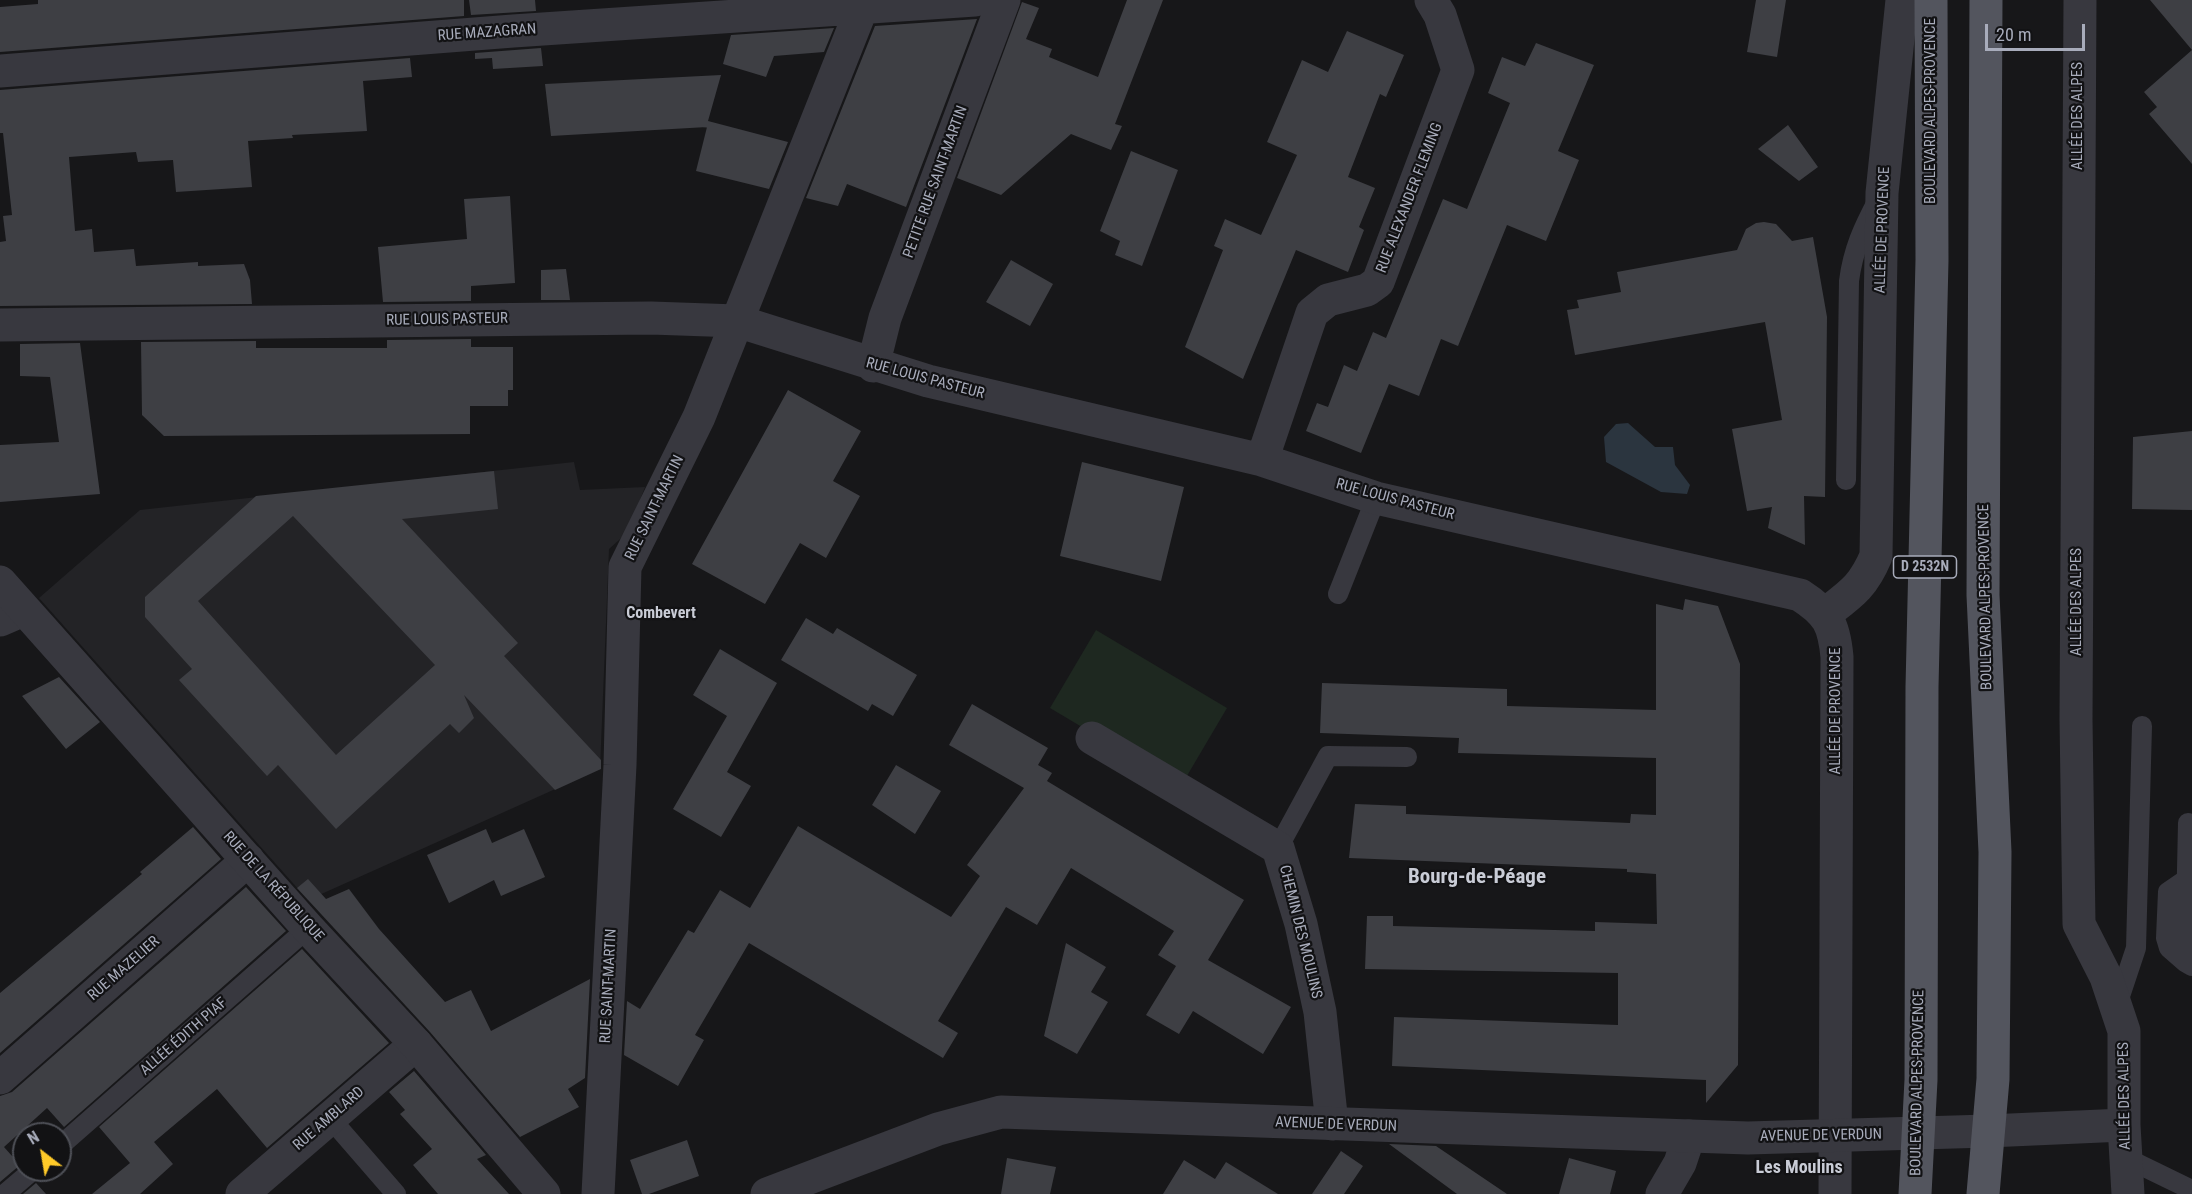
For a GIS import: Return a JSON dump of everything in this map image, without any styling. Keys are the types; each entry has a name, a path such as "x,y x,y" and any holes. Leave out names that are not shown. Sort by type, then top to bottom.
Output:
{"main road":[{"name":"BOULEVARD ALPES-PROVENCE","path":"1915,1194 1919,1133 1923,675 1932,260 1931,0"},
{"name":"BOULEVARD ALPES-PROVENCE","path":"1983,1194 1993,1079 1995,852 1983,595 1986,0"}],"street":[{"name":"RUE MAZAGRAN","path":"0,70 864,3 975,0"},
{"name":"PETITE RUE SAINT-MARTIN","path":"873,366 885,318 1004,0"},
{"name":"RUE ALEXANDER FLEMING","path":"1262,460 1312,313 1328,300 1367,290 1378,282 1458,70 1440,15 1431,0"},
{"name":"ALLÉE DE PROVENCE","path":"1835,1194 1833,1137 1837,657 1835,632 1825,614 1853,593 1867,578 1876,556 1882,193 1902,0"},
{"path":"1986,50 1994,0"},
{"name":"ALLÉE DES ALPES","path":"2080,0 2076,697 2079,924 2106,977 2124,1031 2124,1125 2128,1194"},
{"name":"RUE SAINT-MARTIN","path":"598,1194 620,765 625,567 699,417 864,3"},
{"name":"RUE LOUIS PASTEUR","path":"0,325 651,318 737,321 873,366 1262,460 1376,498 1800,595 1825,614"},
{"name":"RUE DE LA RÉPUBLIQUE","path":"0,582 12,615 248,860 416,1044 544,1194"},
{"name":"CHEMIN DES MOULINS","path":"1092,738 1278,848 1301,924 1320,1012 1332,1124"},
{"name":"RUE MAZELIER","path":"0,1078 248,860"},
{"name":"RUE AMBLARD","path":"242,1194 416,1044"},
{"name":"AVENUE DE VERDUN","path":"767,1194 938,1130 1001,1112 1689,1136 1833,1137 1988,1131"},
{"path":"1988,1131 2124,1125"},
{"path":"1662,1194 1680,1163 1689,1136"}],"lane":[{"path":"1846,480 1850,273 1859,235 1882,193"},
{"path":"1338,594 1376,498"},
{"path":"2116,1008 2136,948 2142,726"},
{"path":"1278,848 1328,756 1407,757"},
{"path":"2188,823 2189,964"},
{"path":"2187,879 2168,892 2166,938 2169,948 2189,964"},
{"name":"ALLÉE ÉDITH PIAF","path":"72,1135 308,927"},
{"path":"330,1118 396,1194"},
{"path":"2126,1158 2192,1190"},
{"path":"6,1194 20,1182"}],"shaded area":[{"path":"1628,423 1655,447 1673,447 1675,465 1690,485 1687,494 1661,492 1606,462 1604,437 1616,424"},
{"path":"574,462 580,490 645,487 628,532 609,549 600,769 308,900 39,598 140,510"},
{"path":"1096,630 1227,708 1181,786 1050,708"}],"building":[{"path":"38,0 464,0 464,16 0,52 0,7 38,4"},
{"path":"469,0 535,0 536,11 471,15"},
{"path":"1127,0 1163,0 1115,124 1122,126 1111,150 1071,134 1001,195 957,178 1022,2 1039,8 1026,39 1052,49 1049,57 1098,77"},
{"path":"1756,0 1786,0 1777,57 1747,52"},
{"path":"2150,0 2192,0 2192,50"},
{"path":"977,19 906,207 847,184 838,206 806,198 875,26"},
{"path":"834,28 824,52 774,56 766,77 723,64 731,35"},
{"path":"1347,31 1404,55 1386,97 1380,94 1348,177 1375,188 1359,227 1364,230 1348,272 1296,250 1243,379 1185,347 1223,250 1214,246 1225,219 1261,235 1297,155 1267,142 1302,60 1328,72"},
{"path":"1536,43 1594,65 1558,151 1579,160 1546,241 1507,225 1458,346 1441,339 1419,396 1389,384 1361,453 1306,431 1317,403 1328,407 1344,365 1357,371 1373,332 1386,338 1443,199 1467,209 1510,103 1488,93 1502,57 1525,66"},
{"path":"541,48 543,66 493,69 492,58 475,59 475,53"},
{"path":"2192,50 2192,164 2149,114 2157,107 2144,92"},
{"path":"410,58 412,77 363,81 367,131 292,135 293,138 248,141 252,187 176,192 173,160 138,162 136,152 69,157 75,231 92,229 94,252 134,249 136,266 198,262 198,266 244,264 250,280 252,304 0,306 0,242 6,241 3,216 12,215 3,133 0,133 0,90"},
{"path":"721,75 708,121 788,142 769,189 696,171 707,127 551,136 545,84"},
{"path":"1788,125 1818,167 1799,181 1758,149"},
{"path":"1131,151 1178,170 1142,266 1115,255 1120,241 1100,231"},
{"path":"510,196 515,283 471,286 471,301 383,302 378,247 467,239 464,199"},
{"path":"1756,223 1776,224 1792,241 1813,237 1827,317 1825,497 1804,496 1805,545 1768,528 1772,507 1747,511 1732,429 1782,420 1765,322 1575,355 1567,310 1579,308 1577,300 1621,292 1617,272 1737,250 1746,229"},
{"path":"1011,260 1053,284 1030,326 986,302"},
{"path":"566,269 570,300 541,300 541,270"},
{"path":"471,339 471,347 513,347 513,390 508,390 508,406 470,406 470,434 164,436 142,415 141,342 256,341 256,348 387,348 387,340"},
{"path":"80,343 100,494 0,502 0,445 59,442 50,377 20,376 20,344"},
{"path":"788,390 861,431 833,481 860,496 826,558 800,543 765,604 692,564"},
{"path":"2192,431 2192,510 2132,509 2133,437"},
{"path":"1082,462 1184,487 1161,581 1060,556"},
{"path":"494,471 498,509 402,519 518,643 504,656 601,760 601,769 555,790 464,695 474,718 459,733 450,724 336,829 278,765 267,776 179,680 192,669 145,617 145,597 256,496","holes":["293,516 435,665 336,755 198,601"]},
{"path":"1685,599 1718,606 1740,664 1738,1065 1706,1103 1706,1080 1392,1066 1394,1017 1618,1025 1618,973 1365,969 1367,916 1393,916 1393,926 1595,931 1595,922 1657,924 1656,874 1627,872 1627,869 1349,858 1355,804 1406,806 1406,814 1630,823 1631,814 1656,815 1656,758 1458,753 1459,738 1320,733 1322,683 1507,689 1507,706 1656,710 1656,604 1683,610"},
{"path":"806,618 833,634 837,628 917,675 893,716 872,704 868,711 781,660"},
{"path":"720,649 777,683 727,772 751,786 721,837 673,809 727,716 693,695"},
{"path":"59,677 100,722 66,749 22,696"},
{"path":"972,704 1048,748 1038,765 1052,773 1047,781 1244,900 1208,960 1291,1007 1263,1054 1193,1011 1179,1034 1146,1015 1176,966 1158,955 1174,931 1071,868 1037,925 1006,907 938,1021 958,1033 943,1058 749,943 695,1035 704,1040 678,1086 624,1055 627,1001 640,1009 688,930 694,933 720,890 750,908 798,826 951,917 980,876 967,865 1024,788 949,745"},
{"path":"896,765 941,791 915,834 872,805"},
{"path":"193,827 221,859 0,1053 0,993 142,874 140,872"},
{"path":"486,829 492,843 524,829 545,877 501,896 494,880 449,903 427,855"},
{"path":"308,879 326,899 349,889 379,929 445,1002 471,990 491,1031 590,979 585,1078 568,1089 579,1107 520,1137 430,1032 297,888"},
{"path":"246,887 286,931 70,1122 60,1122 47,1108 32,1122 12,1122 12,1140 4,1147 12,1156 12,1172 0,1182 0,1096 12,1092"},
{"path":"1066,943 1106,967 1091,992 1108,1002 1077,1054 1044,1036"},
{"path":"302,949 389,1043 267,1148 217,1089 154,1142 173,1164 140,1194 92,1194 130,1163 99,1127"},
{"path":"414,1071 486,1155 477,1159 509,1194 438,1194 413,1165 432,1149 400,1114 405,1110 389,1092"},
{"path":"687,1140 699,1176 649,1194 642,1194 630,1160"},
{"path":"1389,1144 1436,1146 1507,1194 1457,1194"},
{"path":"1341,1151 1363,1166 1344,1194 1312,1194"},
{"path":"1007,1158 1056,1167 1050,1194 1001,1194"},
{"path":"1569,1158 1616,1171 1610,1194 1559,1194"},
{"path":"1184,1160 1215,1179 1226,1162 1278,1194 1163,1194"},
{"path":"36,1183 46,1194 23,1194"}],"district":[{"name":"Combevert","path":"661,614"},
{"name":"Bourg-de-Péage","path":"1477,878"},
{"name":"Les Moulins","path":"1799,1168"}]}
